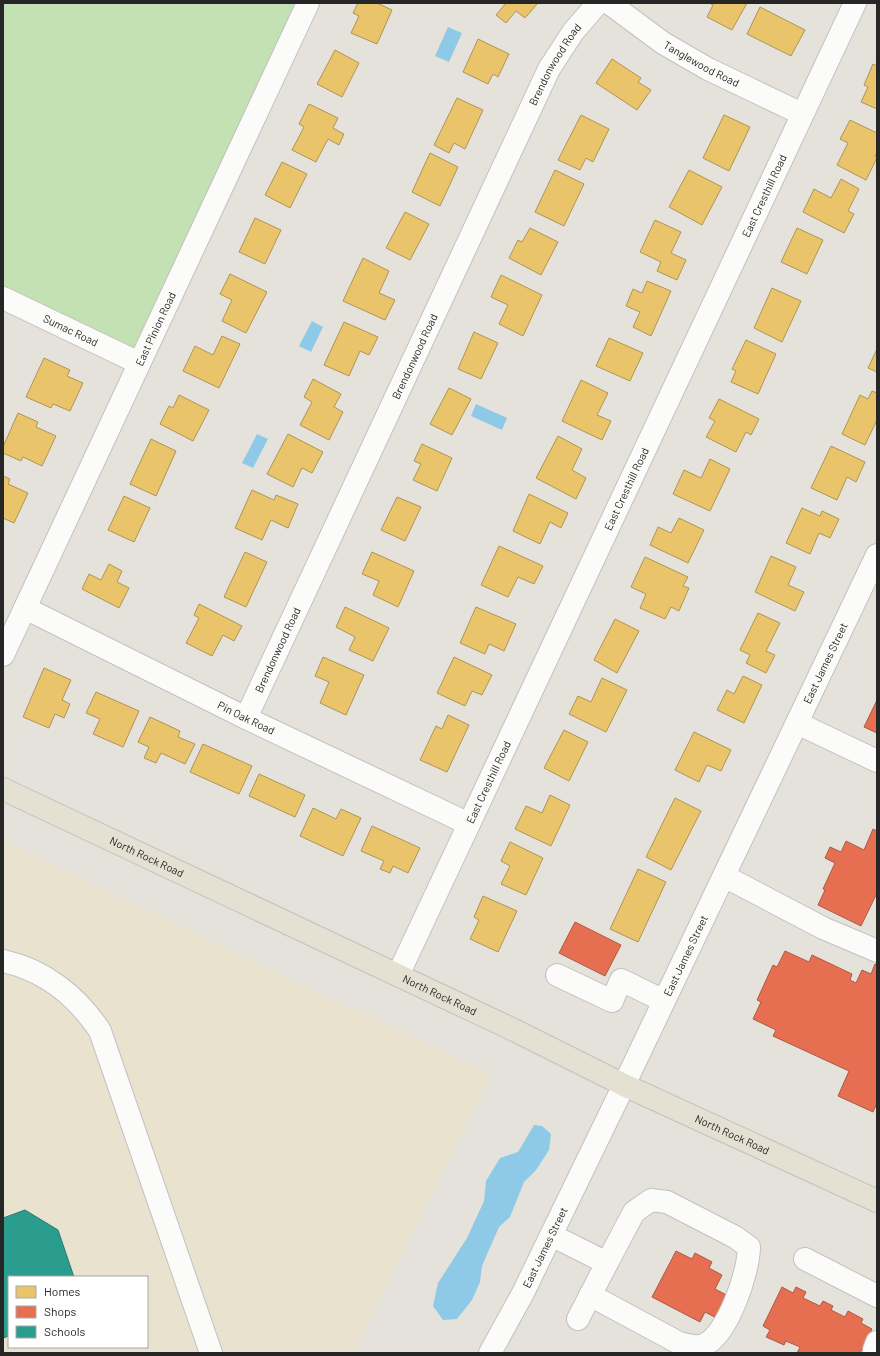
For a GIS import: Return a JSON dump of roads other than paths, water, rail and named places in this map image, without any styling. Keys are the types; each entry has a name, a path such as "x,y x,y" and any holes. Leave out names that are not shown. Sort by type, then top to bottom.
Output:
{"main road":[{"name":"North Rock Road","path":"3,789 514,1030 624,1085 877,1201"}],"street":[{"name":"East Pinion Road","path":"3,655 138,363 308,3"},
{"name":"Brendonwood Road","path":"246,718 549,69 573,32 598,3"},
{"name":"Tanglewood Road","path":"609,3 663,43 708,69 802,114"},
{"name":"East Cresthill Road","path":"398,975 855,3"},
{"name":"Sumac Road","path":"3,298 138,363"},
{"name":"East James Street","path":"490,1353 513,1312 624,1085 877,555"},
{"name":"Pin Oak Road","path":"25,608 246,718 469,824"},
{"path":"797,723 877,761"},
{"path":"724,876 823,928 877,951"},
{"path":"3,961 20,965 54,983 77,1000 100,1030 211,1353"},
{"path":"557,975 612,1001 622,980 664,1001"},
{"path":"578,1319 590,1295 634,1212 651,1200 667,1202 735,1237 749,1247 749,1261 736,1300 715,1337 703,1345 692,1346 680,1343 590,1295"},
{"path":"551,1235 607,1263"},
{"path":"805,1259 877,1296"}],"water":[{"path":"448,27 462,33 449,62 435,56"},
{"path":"312,321 323,327 311,352 299,346"},
{"path":"476,404 507,418 502,430 471,416"},
{"path":"257,434 268,439 253,468 242,463"},
{"path":"534,1125 542,1126 551,1134 549,1150 536,1170 524,1182 510,1217 499,1227 482,1266 480,1282 472,1300 457,1319 443,1320 433,1306 438,1283 467,1238 484,1201 486,1181 500,1158 518,1152"}]}
